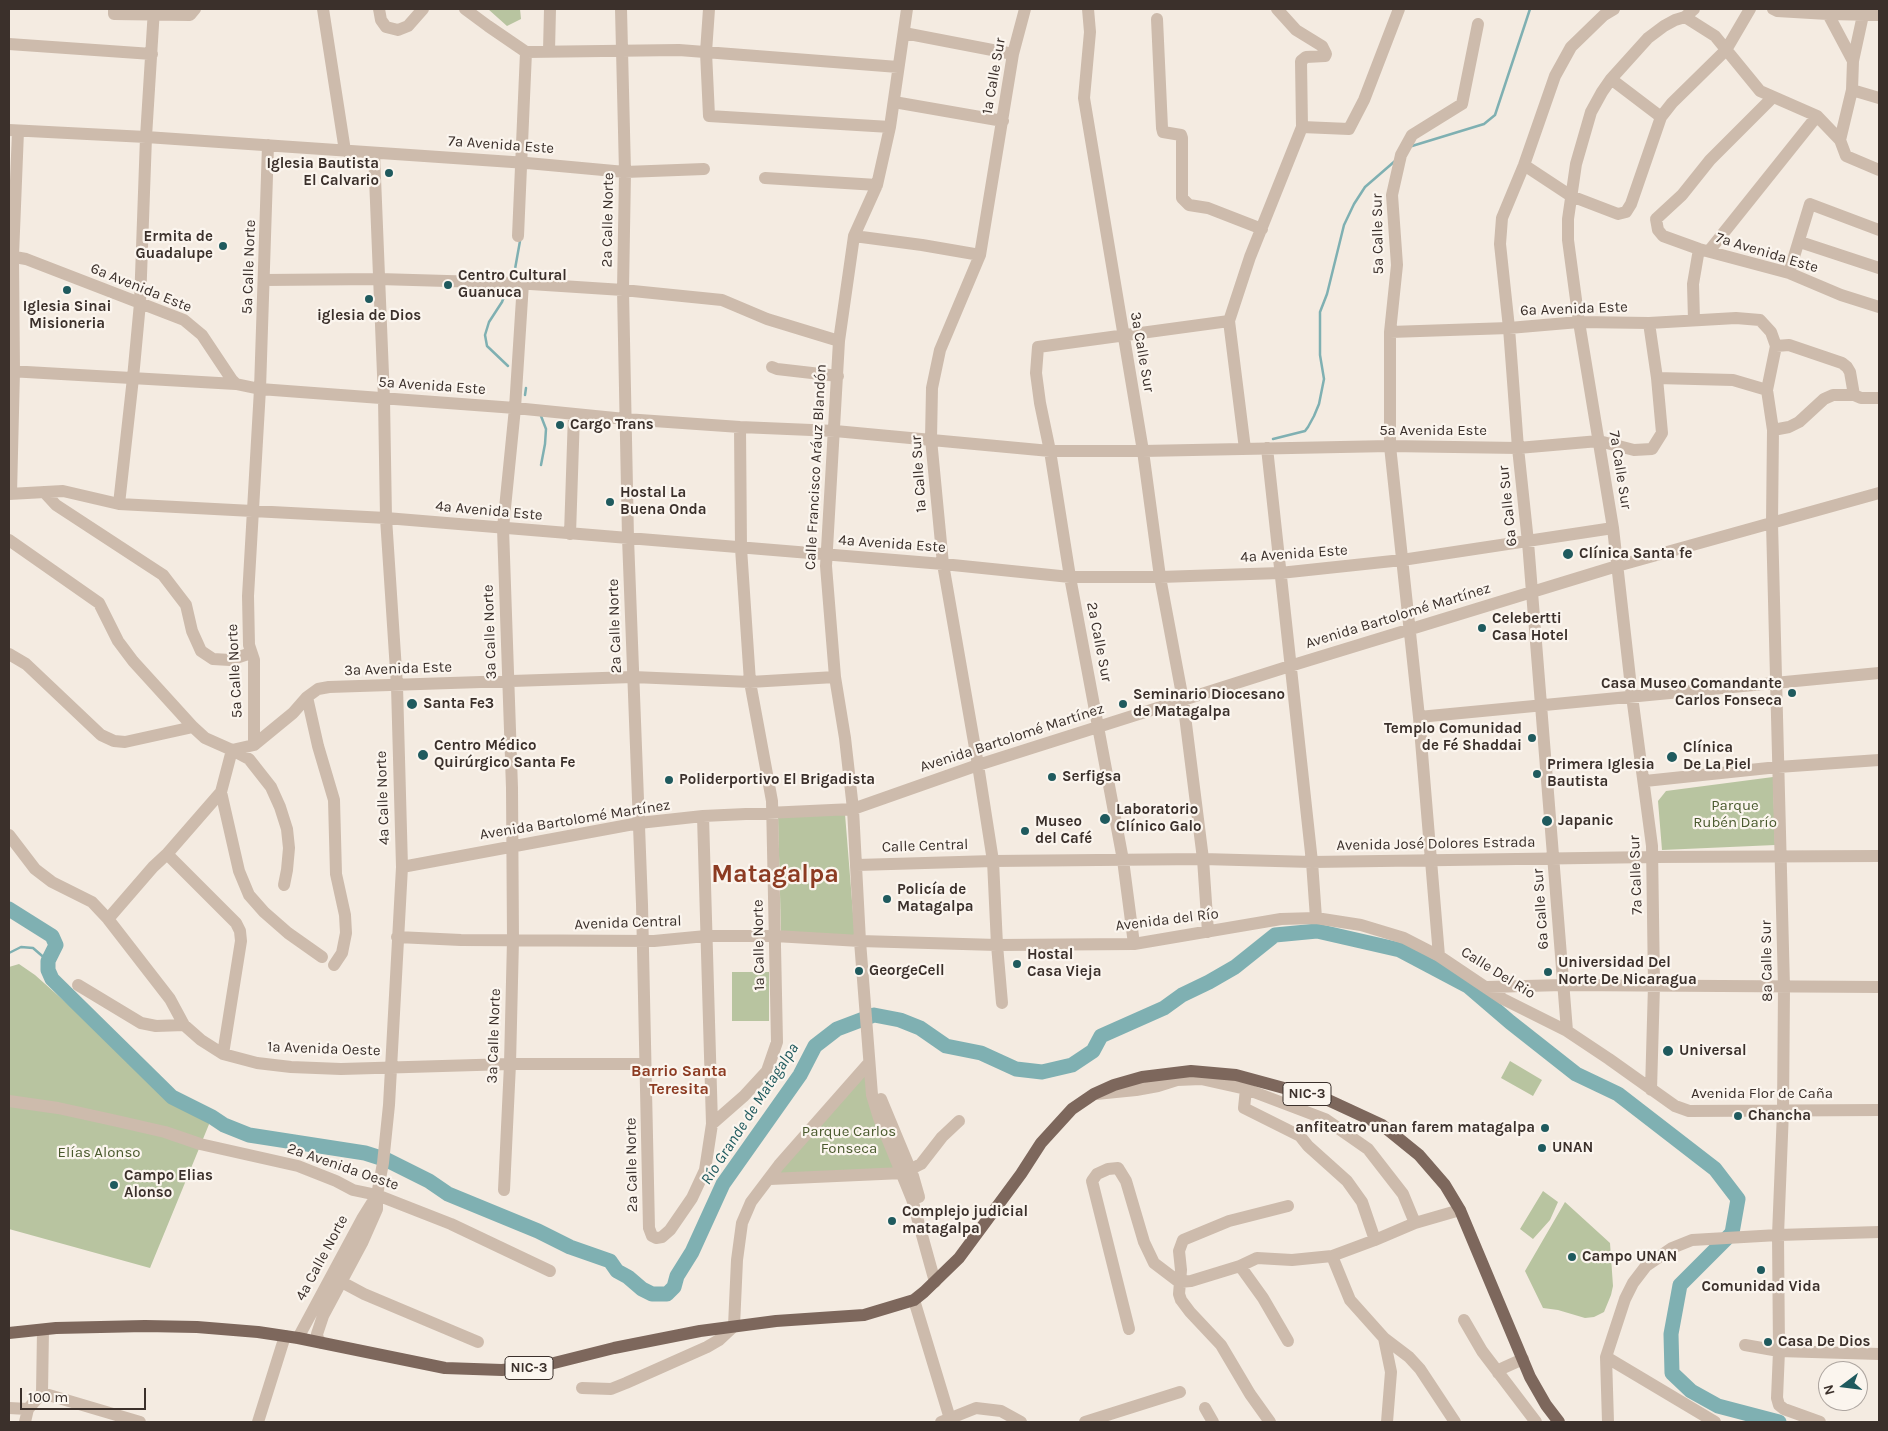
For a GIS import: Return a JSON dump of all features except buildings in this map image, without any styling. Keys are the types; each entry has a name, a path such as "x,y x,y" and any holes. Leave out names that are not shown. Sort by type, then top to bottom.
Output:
{"main road":[{"name":"NIC-3","path":"9,1333 145,1326 197,1327 291,1337 445,1368 502,1370 546,1365 700,1331 864,1314 914,1300 938,1278 965,1251 1022,1174 1041,1144 1072,1109 1094,1094 1114,1085 1142,1077 1191,1071 1236,1075 1328,1100 1382,1125 1419,1155 1446,1185 1460,1210 1523,1360 1546,1405 1559,1422"}],"street":[{"path":"114,9 114,14 154,11 190,15 195,9"},
{"path":"322,9 345,151"},
{"path":"379,9 381,20 386,27 398,30 408,26 423,9"},
{"path":"465,9 526,52 679,50 898,67"},
{"path":"550,9 550,51"},
{"name":"2a Calle Norte","path":"621,9 625,172 623,290 628,538 643,941 649,1228 652,1236 656,1238 662,1237 670,1230 692,1198 705,1170 712,1124"},
{"path":"709,9 706,52 709,116 890,127"},
{"name":"Calle Francisco Aráuz Blandón","path":"868,1064 853,809 845,738 835,677 826,555 839,341 854,236 876,184 890,127 907,9"},
{"name":"1a Calle Sur","path":"1002,1003 993,861 943,564 931,439 932,388 940,350 980,255 1013,54 1025,9"},
{"name":"3a Calle Sur","path":"1088,9 1090,32 1084,98 1143,451 1160,577 1183,700 1203,859 1208,932"},
{"path":"1245,449 1229,321 1250,257 1302,127 1301,61 1306,57 1325,56 1326,54 1322,46 1296,30 1278,9"},
{"path":"1302,127 1349,130 1364,100 1399,9"},
{"name":"6a Calle Sur","path":"1567,1031 1528,542 1500,244 1502,218 1524,165 1555,76 1571,47 1604,15 1614,9"},
{"path":"1524,165 1571,196 1618,214 1626,212 1631,204 1661,117 1672,103 1726,50 1750,9"},
{"path":"1773,9 1776,11 1879,15"},
{"path":"13,131 10,494 63,491 120,504 140,303 146,137 154,11"},
{"path":"1829,12 1853,61"},
{"path":"1690,13 1715,36 1760,92 1817,116 1840,140 1846,156 1879,170"},
{"name":"7a Calle Sur","path":"1651,1090 1654,986 1653,857 1613,528 1579,322 1568,240 1571,196 1576,164 1591,112 1611,79 1648,38 1664,26 1690,13"},
{"path":"1840,140 1852,90 1853,61 1863,15"},
{"path":"1157,19 1162,128 1163,132 1181,135 1182,138 1182,198 1189,205 1208,208 1262,229"},
{"name":"5a Calle Sur","path":"1439,956 1420,717 1390,446 1390,332 1397,265 1392,194 1401,155 1412,135 1462,104 1478,24"},
{"path":"904,33 1013,54"},
{"path":"9,44 152,54"},
{"path":"518,236 526,52"},
{"path":"1611,79 1661,117"},
{"path":"1852,90 1879,98"},
{"name":"7a Avenida Este","path":"1772,98 1710,160 1682,195 1656,219 1658,230 1663,236 1704,250 1789,274 1841,295 1879,307"},
{"path":"894,102 1003,121"},
{"path":"1694,320 1693,284 1704,250 1817,116"},
{"name":"7a Avenida Este","path":"13,131 146,137 522,162 625,172 704,169"},
{"name":"5a Calle Norte","path":"254,745 254,660 249,645 248,596 265,280 268,145"},
{"name":"4a Calle Norte","path":"258,1422 291,1337 337,1279 373,1222 377,1209 386,1141 402,867 397,686 386,518 384,399 374,153"},
{"path":"765,178 876,184"},
{"path":"1789,274 1800,242 1809,205 1811,204 1879,230"},
{"path":"854,236 980,255"},
{"path":"1800,242 1879,268"},
{"name":"6a Avenida Este","path":"11,256 26,259 184,320 202,334 236,384"},
{"path":"265,280 514,283 623,290 722,300 767,319 839,341"},
{"name":"3a Calle Norte","path":"504,1190 513,940 512,788 503,528 515,408 514,283"},
{"name":"6a Avenida Este","path":"1390,332 1509,328 1579,322 1649,323 1720,318 1760,320 1771,332 1776,346"},
{"path":"1123,335 1229,321"},
{"path":"1649,323 1657,378 1733,380 1767,390 1776,346 1789,344 1842,362 1850,372 1854,395"},
{"name":"2a Calle Sur","path":"1123,335 1038,347 1036,372 1070,577 1099,726 1122,860 1134,944"},
{"path":"772,367 838,376"},
{"name":"5a Avenida Este","path":"12,371 236,384 260,389 515,408 625,419 835,431 1050,451 1390,446 1518,448 1599,442 1634,450 1652,449 1662,433 1657,378"},
{"name":"8a Calle Sur","path":"1767,390 1773,430 1772,523 1784,987 1783,1111 1778,1235 1779,1351 1777,1398"},
{"path":"1773,430 1789,427 1799,422 1824,399 1833,395 1879,398"},
{"path":"570,534 574,414"},
{"name":"1a Calle Norte","path":"712,1124 744,1096 767,1071 777,1042 773,812 750,682 741,548 740,427"},
{"path":"1267,448 1312,862 1316,918"},
{"path":"44,492 56,505 163,575 186,605 192,631 201,652 213,659 230,660 251,653"},
{"name":"Avenida Bartolomé Martínez","path":"402,867 639,823 704,816 853,809 978,765 1410,629 1617,566 1879,493"},
{"name":"4a Avenida Este","path":"120,504 386,518 943,564 1070,577 1160,577 1280,573 1402,560 1528,542"},
{"path":"1528,542 1613,528"},
{"path":"9,540 98,603 118,641 133,661 192,727 205,738 249,759 271,788 280,806 287,830 289,848 284,885"},
{"path":"9,654 26,664 101,735 114,741 125,742 192,727"},
{"path":"1420,717 1879,673"},
{"name":"3a Avenida Este","path":"232,750 254,745 292,713 307,697 318,689 329,687 633,677 750,682 835,677"},
{"path":"307,697 318,746 334,800 336,874 345,915 346,933 342,953 334,965"},
{"path":"108,919 221,792 232,750"},
{"path":"1645,781 1778,767 1879,760"},
{"path":"221,792 239,871 249,895 264,912 288,933 322,957"},
{"path":"704,816 712,1124"},
{"name":"1a Avenida Oeste","path":"9,835 41,873 52,882 92,902 108,919 170,999 184,1024 202,1040 224,1054 257,1063 291,1067 341,1069 510,1064 645,1064"},
{"path":"167,854 236,923 240,931 241,941 224,1054"},
{"name":"Avenida José Dolores Estrada","path":"993,861 1203,859 1312,862 1879,856"},
{"name":"Calle Central","path":"857,865 993,861"},
{"name":"Avenida del Río","path":"860,941 997,945 1134,944 1281,919 1316,918 1361,925 1404,938 1439,956"},
{"name":"Avenida Central","path":"397,937 643,941 706,936 775,936 860,941"},
{"name":"Calle Del Rio","path":"1439,956 1488,987 1503,999 1567,1031"},
{"path":"78,985 141,1023 156,1026 184,1024"},
{"path":"1488,987 1563,985 1879,988"},
{"path":"1567,1031 1609,1058 1651,1090"},
{"path":"582,1388 611,1388 626,1383 708,1347 734,1326 737,1260 742,1224 751,1202 759,1189 770,1179 868,1064 907,1172 927,1260 938,1278"},
{"path":"1094,1094 1143,1088 1177,1080 1201,1079 1246,1090 1325,1119 1368,1149 1403,1194 1415,1223"},
{"path":"1246,1090 1244,1108 1300,1136 1308,1146 1347,1181 1362,1202 1375,1240"},
{"name":"Avenida Flor de Caña","path":"1651,1090 1675,1106 1689,1111 1879,1110"},
{"name":"2a Avenida Oeste","path":"9,1101 58,1108 165,1132 200,1144 298,1166 353,1190 378,1191 550,1271"},
{"path":"770,1179 907,1172 921,1164 942,1137 959,1121"},
{"path":"1129,1329 1092,1182 1097,1174 1108,1168 1118,1168 1126,1181 1144,1242 1154,1263 1179,1282 1191,1281 1240,1266 1257,1258 1292,1260 1332,1256 1415,1223 1460,1210"},
{"path":"1270,1422 1250,1394 1221,1344 1180,1300 1179,1282 1181,1270 1179,1251 1183,1240 1229,1221 1288,1206"},
{"path":"1608,1422 1606,1357 1625,1299 1646,1266 1672,1248 1692,1240 1879,1232"},
{"path":"1332,1256 1350,1300 1384,1338 1409,1357 1420,1369 1455,1422"},
{"path":"1240,1266 1263,1298 1288,1341"},
{"path":"337,1279 372,1297 478,1342"},
{"name":"4a Calle Norte","path":"322,1343 318,1339 318,1329 337,1279"},
{"path":"914,1300 947,1421 976,1408 1021,1422"},
{"path":"1464,1320 1482,1351 1536,1422"},
{"path":"25,1422 28,1409 42,1392 43,1330"},
{"path":"1384,1338 1391,1372 1389,1420"},
{"path":"1745,1345 1779,1351 1879,1354"},
{"path":"1606,1357 1714,1422"},
{"path":"1498,1373 1502,1368 1523,1360"},
{"path":"42,1392 140,1422"},
{"path":"1085,1422 1180,1392"},
{"path":"1769,1410 1777,1398"},
{"path":"1777,1398 1779,1405 1784,1409 1820,1422"},
{"path":"9,1408 28,1409"},
{"path":"1205,1408 1213,1422"}],"green space":[{"path":"488,9 520,9 521,19 507,26"},
{"name":"Parque Rubén Darío","path":"1773,777 1775,845 1662,850 1658,801 1666,791"},
{"path":"845,814 855,938 781,932 778,817"},
{"name":"Elías Alonso","path":"19,964 35,975 172,1097 212,1117 150,1268 9,1229 9,967"},
{"path":"732,972 769,972 769,1021 732,1021"},
{"path":"1510,1061 1542,1080 1533,1096 1501,1078"},
{"name":"Parque Carlos Fonseca","path":"868,1064 903,1173 770,1179"},
{"path":"1543,1191 1558,1202 1550,1220 1533,1239 1520,1229"},
{"name":"Campo UNAN","path":"1565,1202 1610,1243 1613,1286 1604,1312 1594,1317 1585,1318 1558,1310 1543,1308 1525,1271"}],"waterway":[{"path":"1412,146 1484,124 1495,115 1530,9"},
{"path":"1273,439 1305,431 1314,416 1319,404 1324,379 1320,355 1320,312 1327,294 1344,225 1365,187 1395,161"},
{"path":"511,278 515,269 520,241"},
{"path":"508,286 502,302 489,322 485,335 487,346 508,366"},
{"path":"525,395 526,388"},
{"path":"541,416 546,429 541,465"},
{"name":"Río Grande de Matagalpa","path":"9,909 52,936 56,945 48,961 48,970 52,979 172,1097 224,1125 249,1135 365,1153 387,1160 429,1181 448,1194 538,1231 570,1247 610,1261 617,1271 652,1294 667,1294 674,1287 677,1276 692,1252 723,1184 800,1075 815,1046 837,1029 874,1015 900,1020 920,1028 946,1046 981,1053 1016,1069 1042,1072 1072,1065 1093,1051 1101,1036 1164,1008 1182,995 1235,967 1275,935 1317,931 1400,950 1468,986 1576,1074 1618,1094 1715,1169 1738,1199 1732,1233 1680,1285 1671,1334 1672,1373 1691,1391 1718,1406 1779,1422"},
{"name":"Río Grande de Matagalpa","path":"1317,924 1317,931"},
{"path":"9,953 21,947 33,948 48,961"}],"place":[{"name":"Iglesia Bautista El Calvario","path":"389,173"},
{"name":"Ermita de Guadalupe","path":"223,246"},
{"name":"Centro Cultural Guanuca","path":"448,285"},
{"name":"Iglesia Sinai Misioneria","path":"67,290"},
{"name":"iglesia de Dios","path":"369,299"},
{"name":"Cargo Trans","path":"560,425"},
{"name":"Hostal La Buena Onda","path":"610,502"},
{"name":"Clínica Santa fe","path":"1568,554"},
{"name":"Celebertti Casa Hotel","path":"1482,628"},
{"name":"Casa Museo Comandante Carlos Fonseca","path":"1792,693"},
{"name":"Santa Fe3","path":"412,704"},
{"name":"Seminario Diocesano de Matagalpa","path":"1123,704"},
{"name":"Templo Comunidad de Fé Shaddai","path":"1532,738"},
{"name":"Centro Médico Quirúrgico Santa Fe","path":"423,755"},
{"name":"Clínica De La Piel","path":"1672,757"},
{"name":"Primera Iglesia Bautista","path":"1537,774"},
{"name":"Serfigsa","path":"1052,777"},
{"name":"Poliderportivo El Brigadista","path":"669,780"},
{"name":"Laboratorio Clínico Galo","path":"1105,819"},
{"name":"Japanic","path":"1547,821"},
{"name":"Museo del Café","path":"1025,831"},
{"name":"Policía de Matagalpa","path":"887,899"},
{"name":"Hostal Casa Vieja","path":"1017,964"},
{"name":"GeorgeCell","path":"859,971"},
{"name":"Universidad Del Norte De Nicaragua","path":"1548,972"},
{"name":"Universal","path":"1668,1051"},
{"name":"Chancha","path":"1738,1116"},
{"name":"anfiteatro unan farem matagalpa","path":"1545,1128"},
{"name":"UNAN","path":"1542,1148"},
{"name":"Campo Elias Alonso","path":"114,1185"},
{"name":"Complejo judicial matagalpa","path":"892,1221"},
{"name":"Campo UNAN","path":"1572,1257"},
{"name":"Comunidad Vida","path":"1761,1270"},
{"name":"Casa De Dios","path":"1768,1342"}],"district":[{"name":"Matagalpa","path":"775,875"},
{"name":"Barrio Santa Teresita","path":"679,1080"}]}
